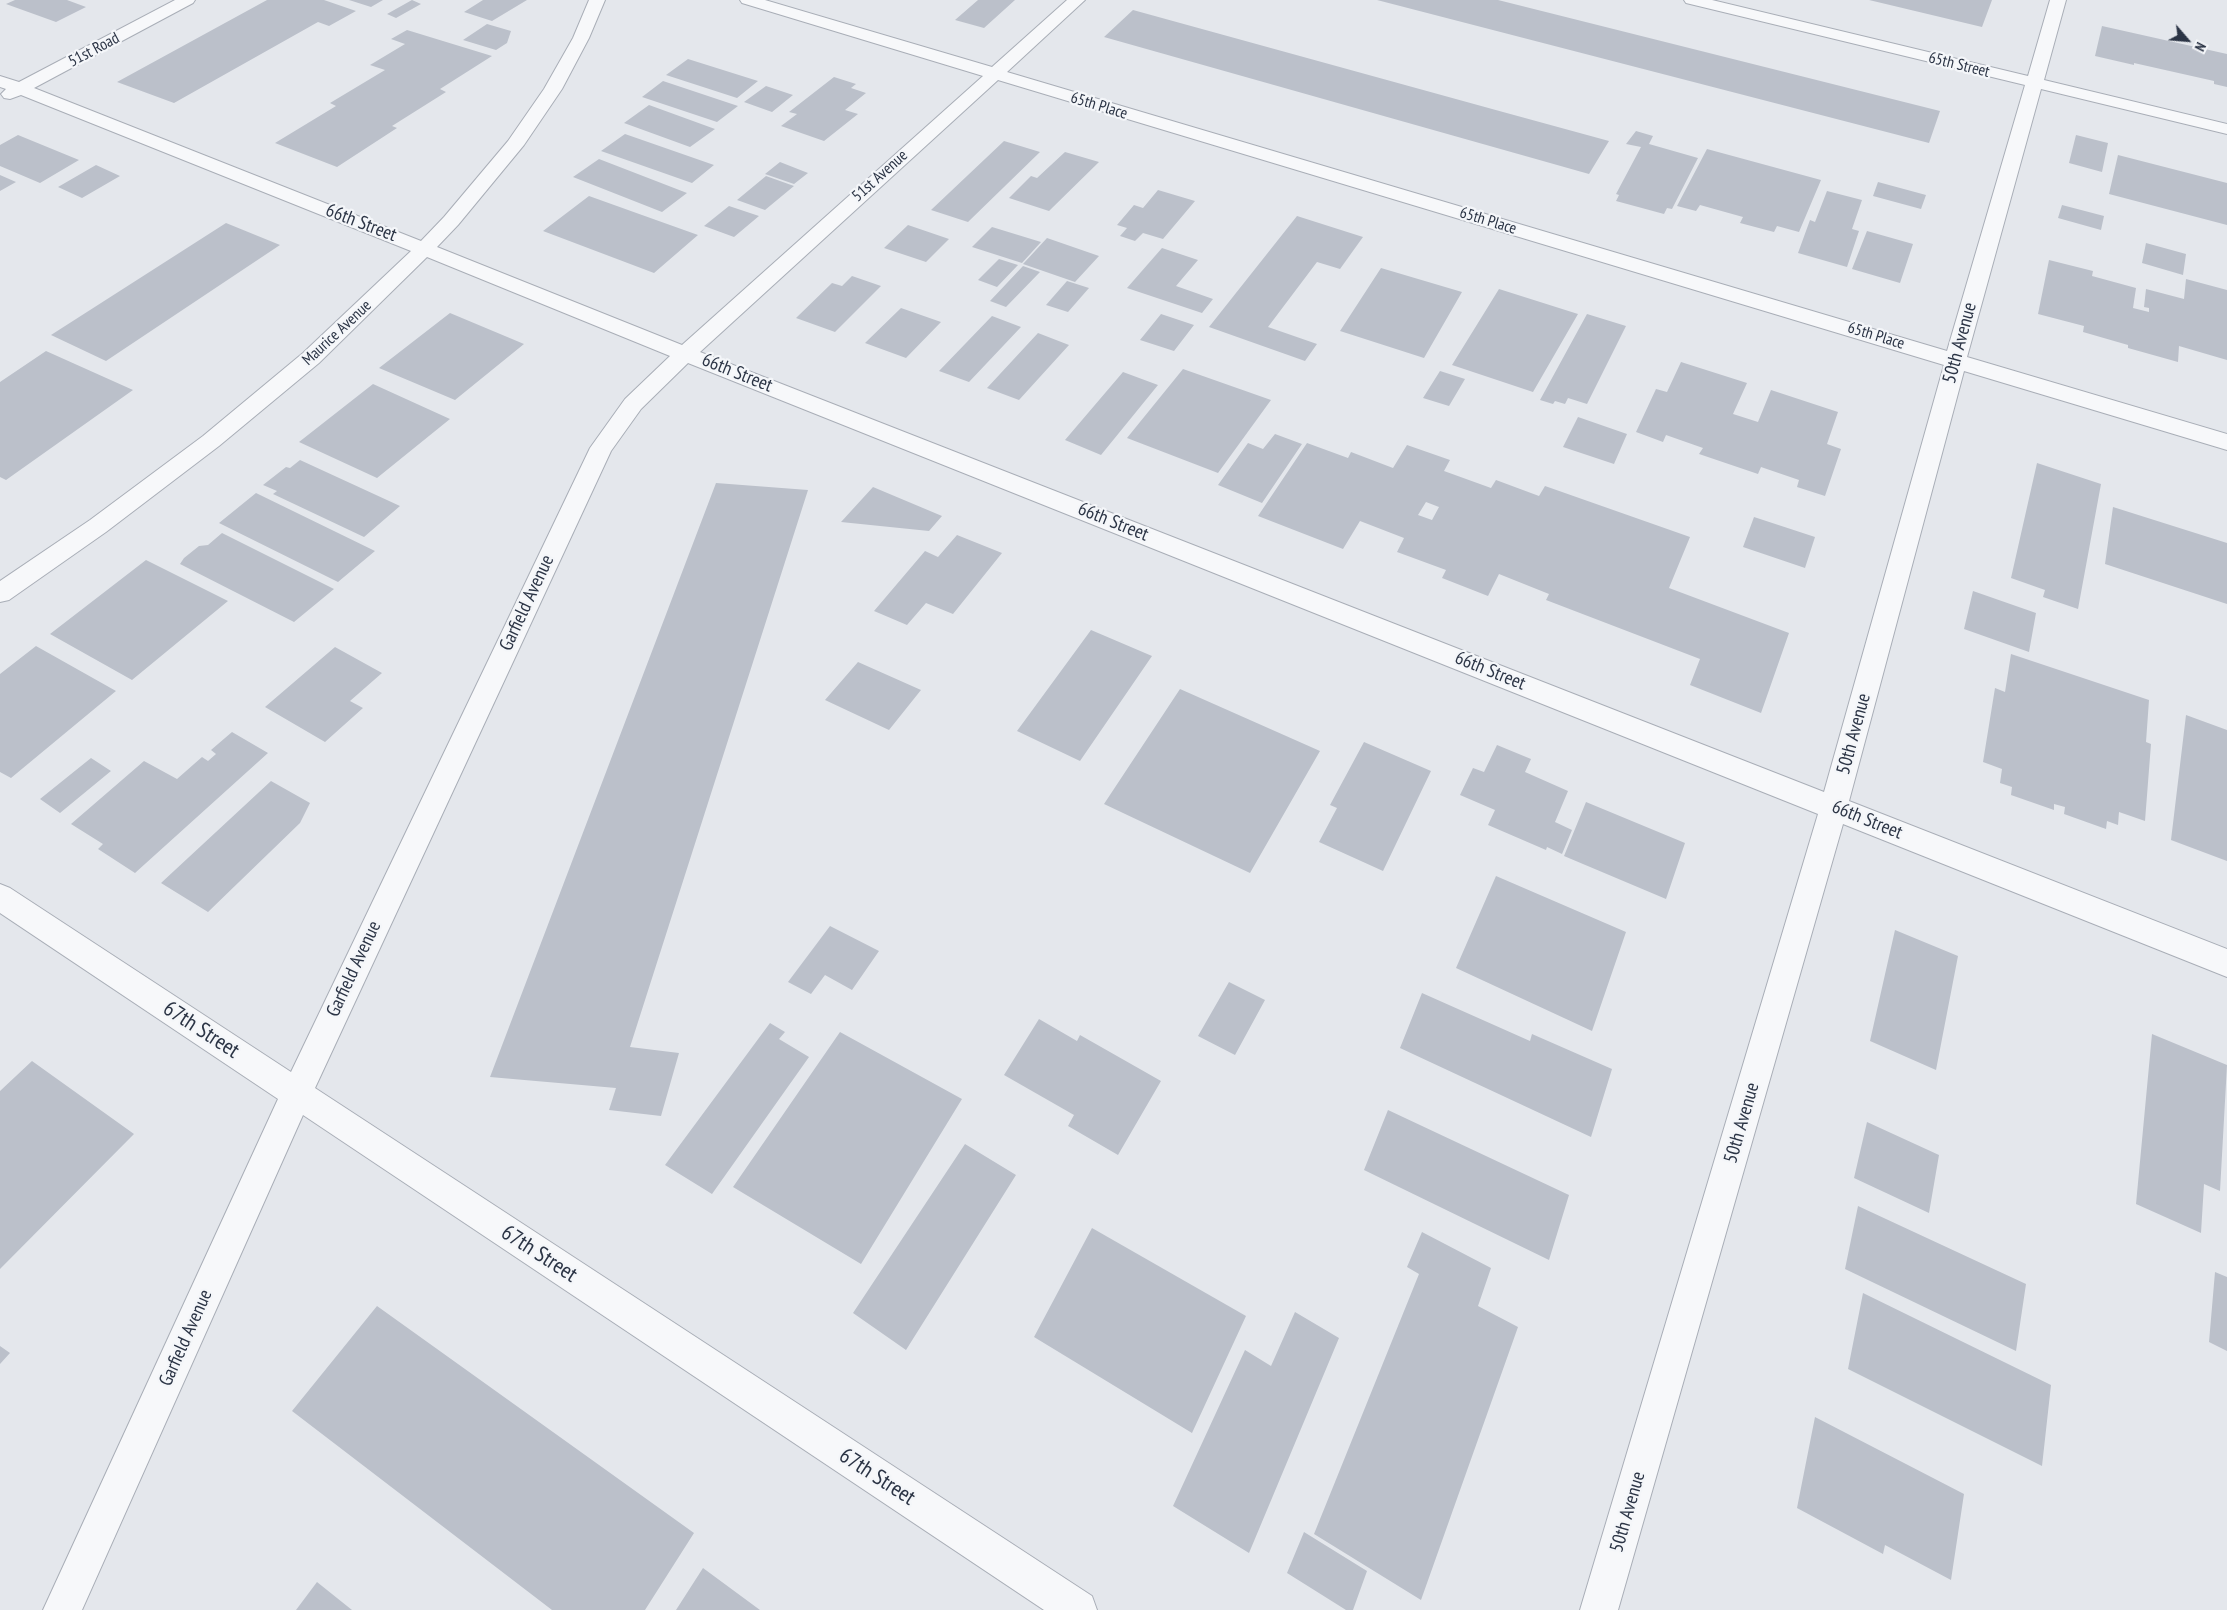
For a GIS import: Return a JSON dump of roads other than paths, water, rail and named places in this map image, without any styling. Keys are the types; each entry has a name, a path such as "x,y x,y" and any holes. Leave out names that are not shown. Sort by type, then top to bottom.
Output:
{"street":[{"name":"51st Road","path":"0,99 187,0"},
{"name":"Maurice Avenue","path":"0,593 98,526 211,441 311,358 425,248 520,137 553,89 581,38 597,0"},
{"name":"65th Place","path":"748,0 2227,442"},
{"name":"51st Avenue","path":"685,353 1076,0"},
{"name":"65th Street","path":"1692,0 2227,129"},
{"name":"50th Avenue","path":"1599,1610 1834,807 1955,360 2058,0"},
{"name":"66th Street","path":"0,81 2227,963"},
{"name":"Garfield Avenue","path":"62,1610 296,1093 601,448 633,404 685,353"},
{"name":"67th Street","path":"0,897 1078,1610"}]}
